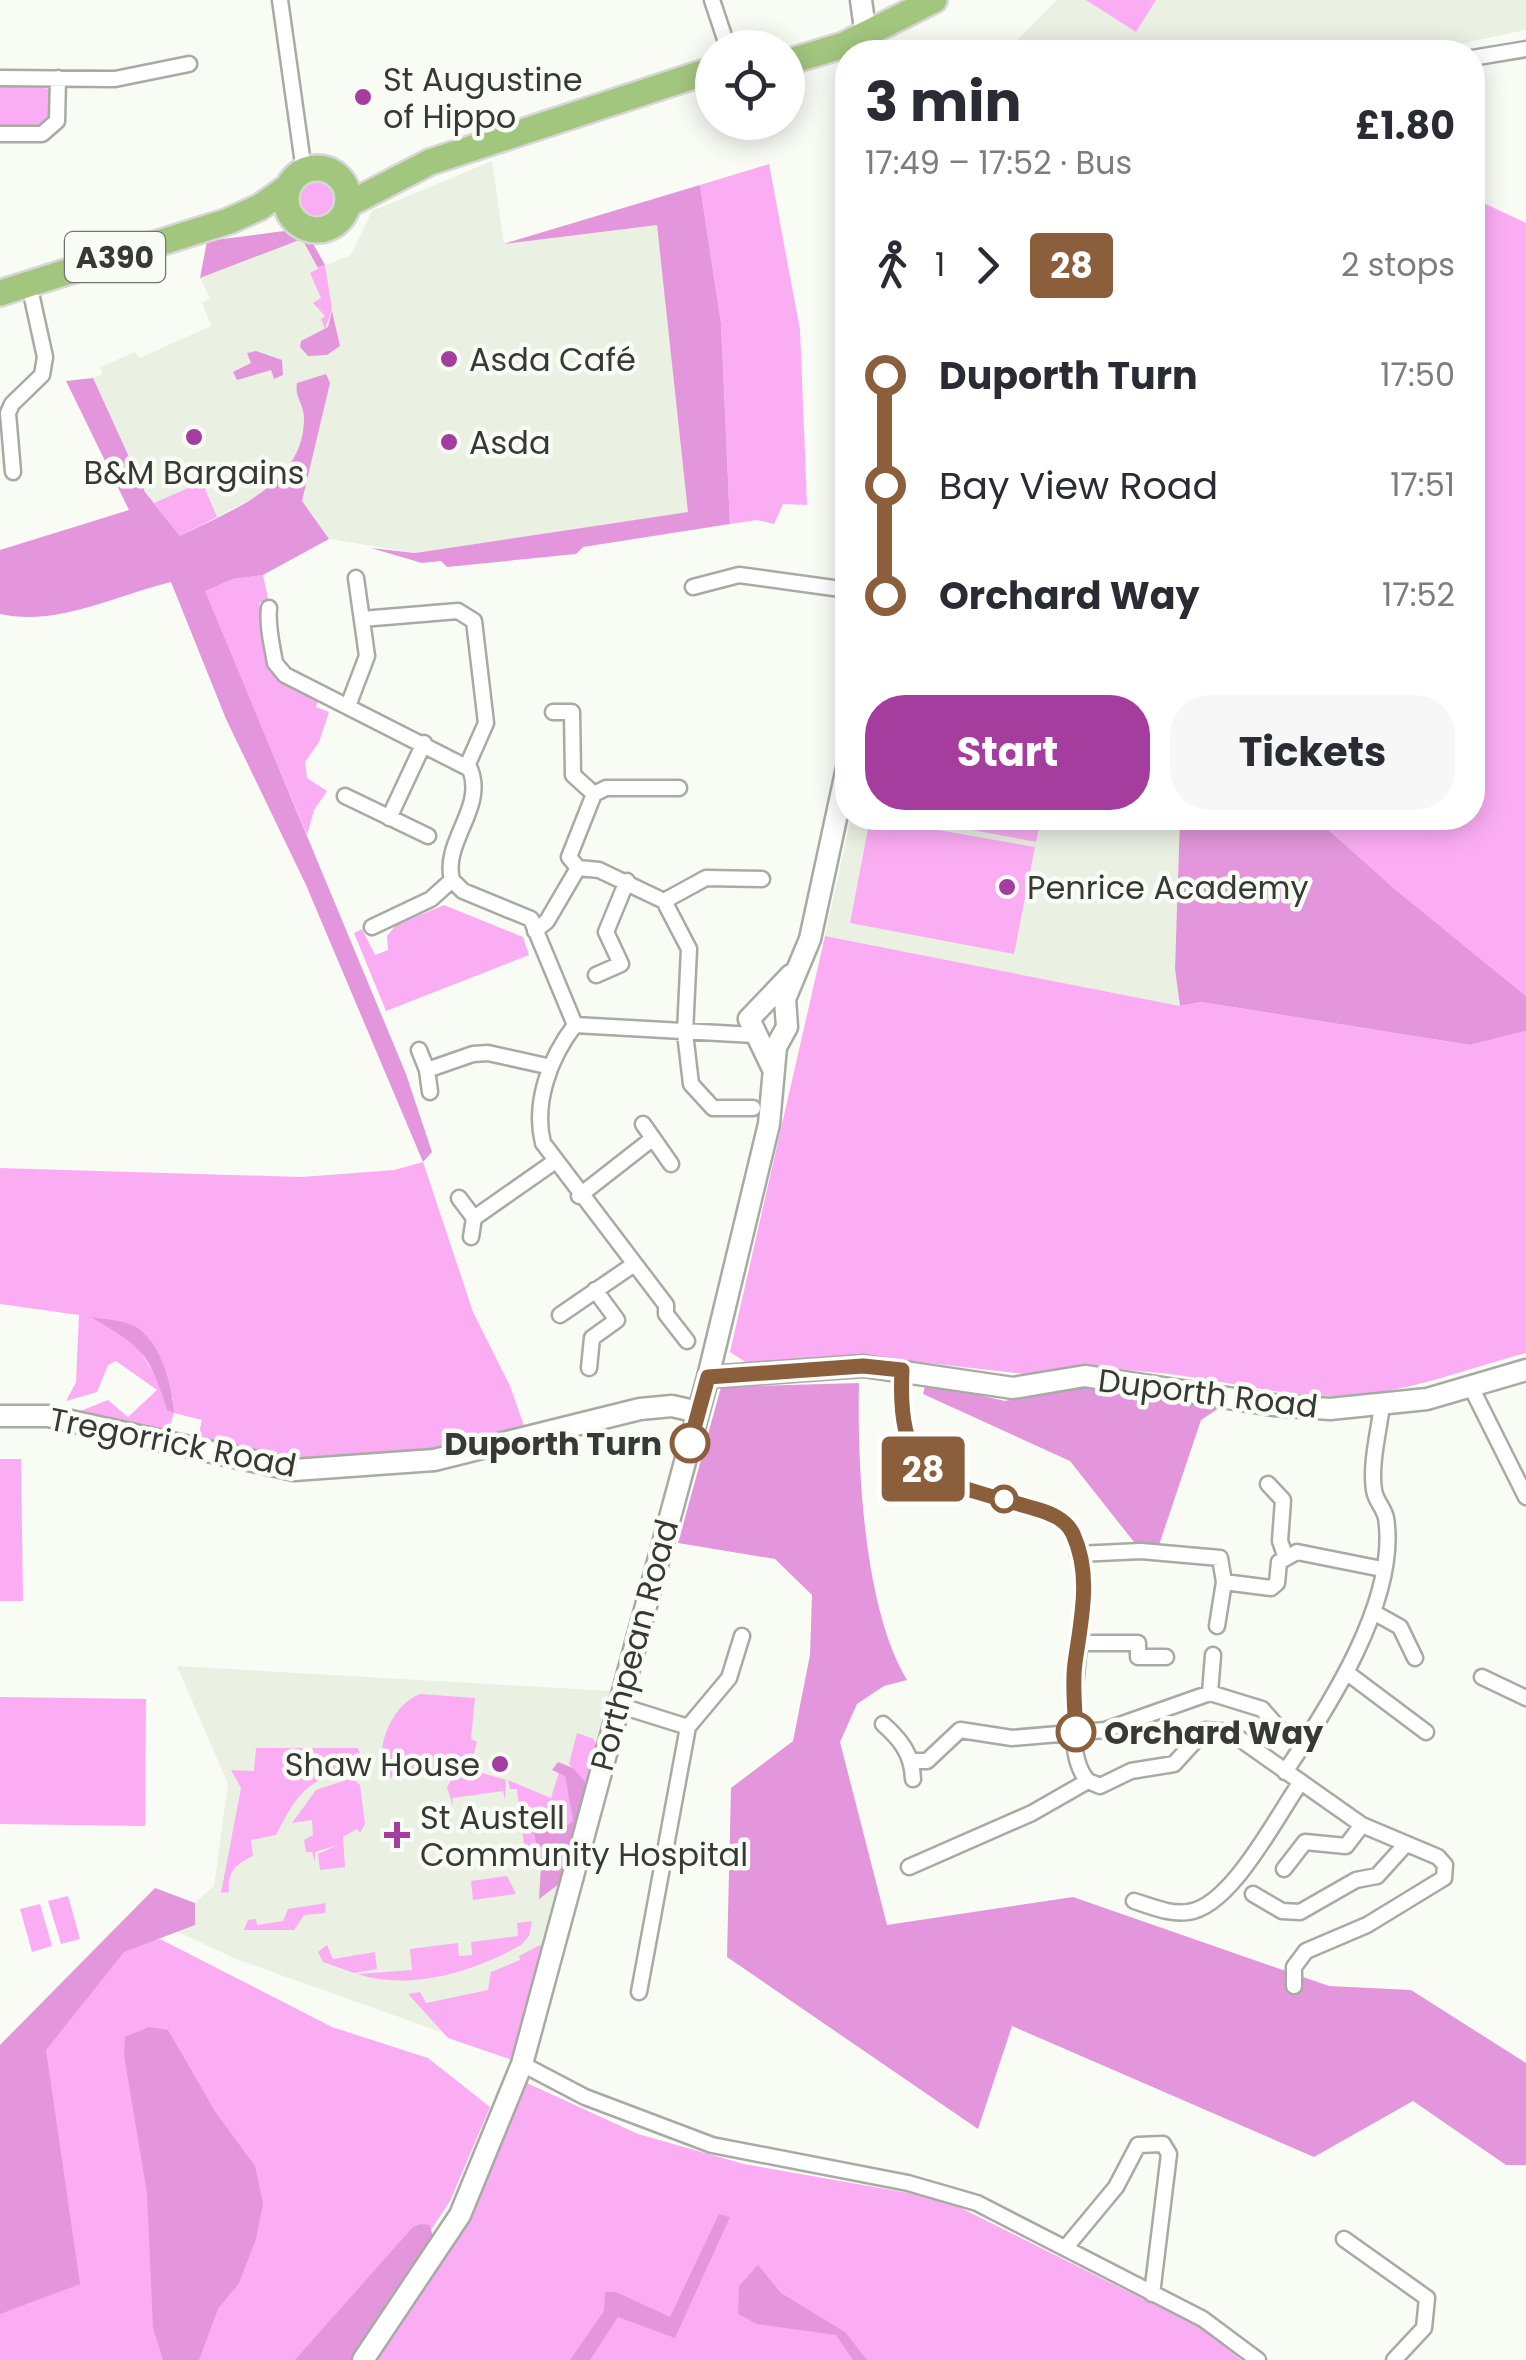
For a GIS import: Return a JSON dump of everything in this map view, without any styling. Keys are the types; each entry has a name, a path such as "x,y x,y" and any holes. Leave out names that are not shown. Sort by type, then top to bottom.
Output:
{"highway":[{"path":"845,40 862,11 913,0"},
{"path":"851,40 934,0"},
{"path":"805,47 835,45"},
{"path":"805,56 835,47"},
{"name":"A390","path":"0,293 229,221 260,208 296,179 321,168 335,174 430,162 695,76"},
{"name":"A390","path":"521,134 695,88"},
{"name":"A390","path":"229,221 294,220 303,227 323,230 339,221 348,205 430,162"},
{"path":"335,174 346,190 348,205"},
{"path":"294,220 287,208 296,179"}],"street":[{"path":"280,0 296,179"},
{"path":"712,0 722,30"},
{"path":"1485,56 1526,49"},
{"path":"0,78 115,79 189,64"},
{"path":"0,134 42,134 56,121 58,78"},
{"path":"14,472 8,413 42,375 45,357 29,284"},
{"path":"693,587 738,575 835,588"},
{"path":"348,706 366,656 356,578"},
{"path":"270,608 268,625 280,670 467,766 474,776 473,801 452,858 452,880 463,891 531,919 575,1025"},
{"path":"362,620 458,611 474,620 486,723 467,766"},
{"path":"553,712 572,712 573,775 594,794"},
{"path":"389,818 424,744"},
{"path":"679,788 606,788 594,794 569,856 578,868 626,882 664,900 689,949 685,1032 691,1084 713,1108 753,1108"},
{"path":"344,796 428,836"},
{"name":"Porthpean Road","path":"364,2360 460,2215 522,2064 708,1377 769,1124 776,1047 785,1025 785,999 810,939 835,823"},
{"path":"535,931 547,921 578,868"},
{"path":"664,900 706,878 762,879"},
{"path":"372,927 431,899 452,880"},
{"path":"596,975 620,964 606,932 626,882"},
{"name":"Porthpean Road","path":"755,1023 796,970"},
{"path":"575,1025 720,1031 755,1023 775,1003 785,1025 770,1041 755,1023"},
{"path":"755,1023 774,1072"},
{"path":"575,1025 551,1067 539,1128 554,1162 666,1305 666,1314 687,1341"},
{"path":"418,1050 427,1070 430,1092"},
{"path":"427,1070 473,1054 551,1067"},
{"path":"643,1124 671,1164"},
{"path":"579,1196 652,1138"},
{"path":"474,1218 554,1162"},
{"path":"459,1198 474,1218 471,1237"},
{"path":"560,1315 633,1264"},
{"path":"590,1368 592,1338 617,1320 595,1290"},
{"name":"Duporth Road","path":"708,1377 863,1366 1014,1388 1085,1376 1272,1405 1330,1410 1382,1405 1471,1387 1526,1370"},
{"path":"902,1370 901,1394 912,1452 921,1468 948,1483 1051,1514 1074,1534 1085,1594 1076,1732 1078,1765 1088,1781 1100,1786 1131,1771 1168,1767 1198,1735 1218,1728 1230,1732 1362,1825 1438,1857 1445,1865 1444,1878 1368,1924 1306,1951 1294,1967 1294,1986"},
{"path":"1471,1387 1526,1497"},
{"path":"1285,1772 1346,1672 1373,1612 1382,1570 1386,1517 1374,1491 1382,1405"},
{"name":"Tregorrick Road","path":"0,1416 48,1416 294,1470 434,1460 640,1409 672,1406 698,1412"},
{"path":"1224,1582 1271,1588 1285,1555 1280,1541 1283,1500 1268,1484"},
{"path":"1078,1554 1141,1551 1220,1558 1224,1582 1218,1626"},
{"path":"1285,1555 1334,1556 1382,1570"},
{"path":"1373,1612 1400,1627 1415,1658"},
{"path":"639,1992 688,1727 729,1678 742,1636"},
{"path":"1079,1643 1138,1643 1138,1657 1166,1657"},
{"path":"1210,1692 1213,1655"},
{"path":"1346,1672 1426,1732"},
{"path":"1482,1677 1526,1698"},
{"path":"912,1761 927,1761 960,1730 1012,1738 1105,1730 1210,1692 1262,1710 1283,1733 1303,1746"},
{"path":"618,1705 688,1727"},
{"path":"883,1724 898,1736 912,1761 913,1779"},
{"path":"909,1868 1032,1813 1088,1781"},
{"path":"1134,1901 1174,1912 1208,1906 1239,1873 1300,1782"},
{"path":"1284,1869 1305,1842 1346,1846 1362,1825"},
{"path":"1253,1894 1282,1911 1300,1912 1356,1880 1378,1876 1406,1844"},
{"path":"522,2064 585,2098 712,2145 945,2193 1005,2214 1223,2331 1258,2360"},
{"path":"1067,2246 1116,2187 1138,2144 1163,2144 1169,2154 1152,2294"},
{"path":"1344,2239 1428,2298 1424,2328 1394,2360"}],"shaded area":[{"path":"1057,0 1526,0 1526,30 1478,40 1017,40"},
{"path":"1086,0 1156,0 1136,32"},
{"path":"0,81 50,89 51,118 40,125 0,125"},
{"path":"492,161 504,244 657,224 689,512 415,553 329,539 286,481 180,536 145,492 111,421 93,378 103,374 100,367 135,352 139,358 211,326 202,303 210,299 200,278 303,238 318,268 351,255 372,211"},
{"path":"769,164 800,330 807,505 783,504 774,524 757,520 730,524 721,323 700,185"},
{"path":"316,178 332,184 338,200 332,216 316,222 300,216 294,200 300,184"},
{"path":"700,185 721,323 730,524 583,547 576,554 447,567 441,561 422,563 371,548 415,553 688,512 657,225 503,244"},
{"path":"1485,204 1526,223 1526,996 1328,830 1485,830"},
{"path":"284,231 310,238 325,265 318,268 302,239 200,278 207,241"},
{"path":"325,265 332,309 325,329 321,319 325,316 313,303 321,298 310,273"},
{"path":"332,311 340,346 327,355 308,356 300,347 301,341 328,327"},
{"path":"256,351 282,360 283,375 274,379 271,370 237,380 233,372 251,363 247,353"},
{"path":"326,374 330,383 302,501 329,539 263,575 233,579 205,591 406,1074 432,1152 423,1162 306,885 226,719 171,582 65,613 21,617 0,614 0,550 129,510 66,381 93,378 145,492 180,536 241,506 277,479 300,443 304,415 297,383"},
{"path":"202,482 217,517 180,536 154,503"},
{"path":"263,575 269,603 259,602 284,685 319,699 316,707 329,712 319,742 305,762 307,778 327,791 314,810 307,835 204,591 233,579"},
{"name":"Penrice Academy","path":"848,830 1180,830 1175,969 1180,1006 825,936"},
{"path":"868,830 938,830 1035,847 1014,954 850,923"},
{"path":"972,830 1038,830 1036,842"},
{"path":"1180,830 1328,830 1526,996 1526,1031 1470,1045 1201,1002 1180,1006 1175,969"},
{"path":"444,905 523,937 529,955 386,1011 354,933 362,929 375,955 388,950 387,936 396,925"},
{"path":"825,936 1180,1006 1201,1002 1470,1045 1526,1031 1526,1353 1410,1386 1339,1396 1094,1366 1067,1367 1043,1376 857,1355 750,1365 730,1352"},
{"path":"423,1162 473,1312 510,1386 524,1426 471,1446 413,1457 296,1461 197,1441 202,1420 174,1413 167,1435 73,1414 108,1400 128,1417 157,1390 116,1361 108,1365 97,1392 66,1401 76,1382 79,1315 0,1304 0,1168 302,1177 394,1170","holes":["94,1318 132,1325 173,1399 167,1410 157,1378 133,1340"]},
{"path":"91,1317 130,1324 149,1339 167,1376 174,1413 167,1410 155,1375 141,1353"},
{"path":"1089,1382 1224,1405 1201,1420 1159,1545 1134,1542 1070,1461 923,1394 926,1383 1005,1401"},
{"path":"859,1383 862,1495 872,1577 881,1615 907,1680 884,1686 857,1704 840,1742 887,1925 1073,1897 1329,1986 1411,1990 1526,2063 1526,2165 1506,2165 1413,2101 1314,2157 1012,2026 978,2129 727,1957 731,1788 793,1741 810,1655 812,1595 775,1559 678,1543 721,1387"},
{"path":"0,1459 21,1459 23,1601 0,1601"},
{"name":"St Austell Community Hospital","path":"177,1666 610,1691 514,2058 236,1959 167,1927 214,1886 228,1784"},
{"path":"420,1694 475,1698 471,1739 477,1742 471,1765 479,1768 479,1772 506,1780 505,1800 503,1791 452,1798 453,1807 447,1787 451,1780 445,1773 394,1775 389,1779 382,1775 384,1740 393,1717"},
{"path":"0,1697 146,1699 145,1826 0,1824"},
{"path":"577,1733 594,1739 598,1751 589,1786 569,1764"},
{"path":"256,1748 358,1748 364,1765 319,1780 301,1794 276,1835 251,1840 253,1856 234,1870 229,1892 221,1893 241,1788 231,1770 254,1771"},
{"path":"558,1762 573,1768 589,1786 563,1881 539,1899 541,1866 532,1825 540,1821 564,1827 573,1821 565,1776 552,1770"},
{"path":"559,1772 565,1775 573,1821 564,1827 540,1821 532,1825 541,1866 527,1869 517,1789 510,1789 508,1780 551,1798"},
{"path":"352,1778 360,1785 365,1824 360,1833 357,1829 343,1837 345,1867 320,1870 318,1854 338,1845 315,1852 315,1862 312,1852 306,1852 304,1840 313,1835 312,1820 292,1823 316,1790"},
{"path":"507,1876 516,1894 473,1900 471,1881"},
{"path":"155,1888 195,1903 195,1925 124,1952 46,2050 80,2284 0,2314 0,2045"},
{"path":"68,1896 80,1939 61,1944 48,1901"},
{"path":"326,1903 325,1913 304,1915 294,1930 244,1930 248,1920 256,1919 257,1925 283,1921 288,1909"},
{"path":"40,1904 52,1946 32,1952 20,1909"},
{"path":"532,1921 529,1936 521,1945 462,1971 399,1980 357,1974 412,1970 410,1949 458,1943 459,1956 472,1955 471,1942 518,1936 517,1923"},
{"path":"160,1939 332,2027 428,2058 490,2107 450,2201 389,2294 353,2360 0,2360 0,2095 119,1947"},
{"path":"327,1945 333,1959 375,1952 377,1969 354,1973 323,1962 318,1952"},
{"path":"540,1945 545,1951 515,2061 448,2038 408,1994 420,1992 426,2003 488,1990 491,1972 520,1960 519,1956"},
{"path":"149,2027 168,2030 216,2113 255,2166 263,2203 256,2239 239,2283 218,2309 199,2360 163,2360 153,2328 147,2193 124,2055 125,2037"},
{"path":"527,2083 638,2134 744,2164 943,2199 1203,2329 1241,2360 375,2360 437,2271 479,2194"},
{"path":"719,2214 730,2217 675,2338 618,2317 590,2360 570,2360 604,2311 605,2292 616,2292 670,2317"},
{"path":"430,2225 434,2241 359,2360 295,2360 413,2227"},
{"path":"758,2265 781,2293 845,2332 867,2360 853,2360 836,2335 757,2324 738,2314 739,2286"}],"bus line":[{"name":"28","path":"690,1443 708,1377 863,1366 902,1370 901,1394 912,1452 921,1468 948,1483 1051,1514 1066,1523 1074,1534 1085,1594 1075,1665 1076,1732"}],"place":[{"name":"St Augustine of Hippo","path":"363,97"},
{"name":"Asda Café","path":"449,359"},
{"name":"B&M Bargains","path":"194,437"},
{"name":"Asda","path":"449,442"},
{"name":"Penrice Academy","path":"1007,887"},
{"name":"Duporth Turn","path":"690,1443"},
{"name":"Orchard Way","path":"1076,1732"},
{"name":"Shaw House","path":"500,1764"},
{"name":"St Austell Community Hospital","path":"397,1835"}]}
